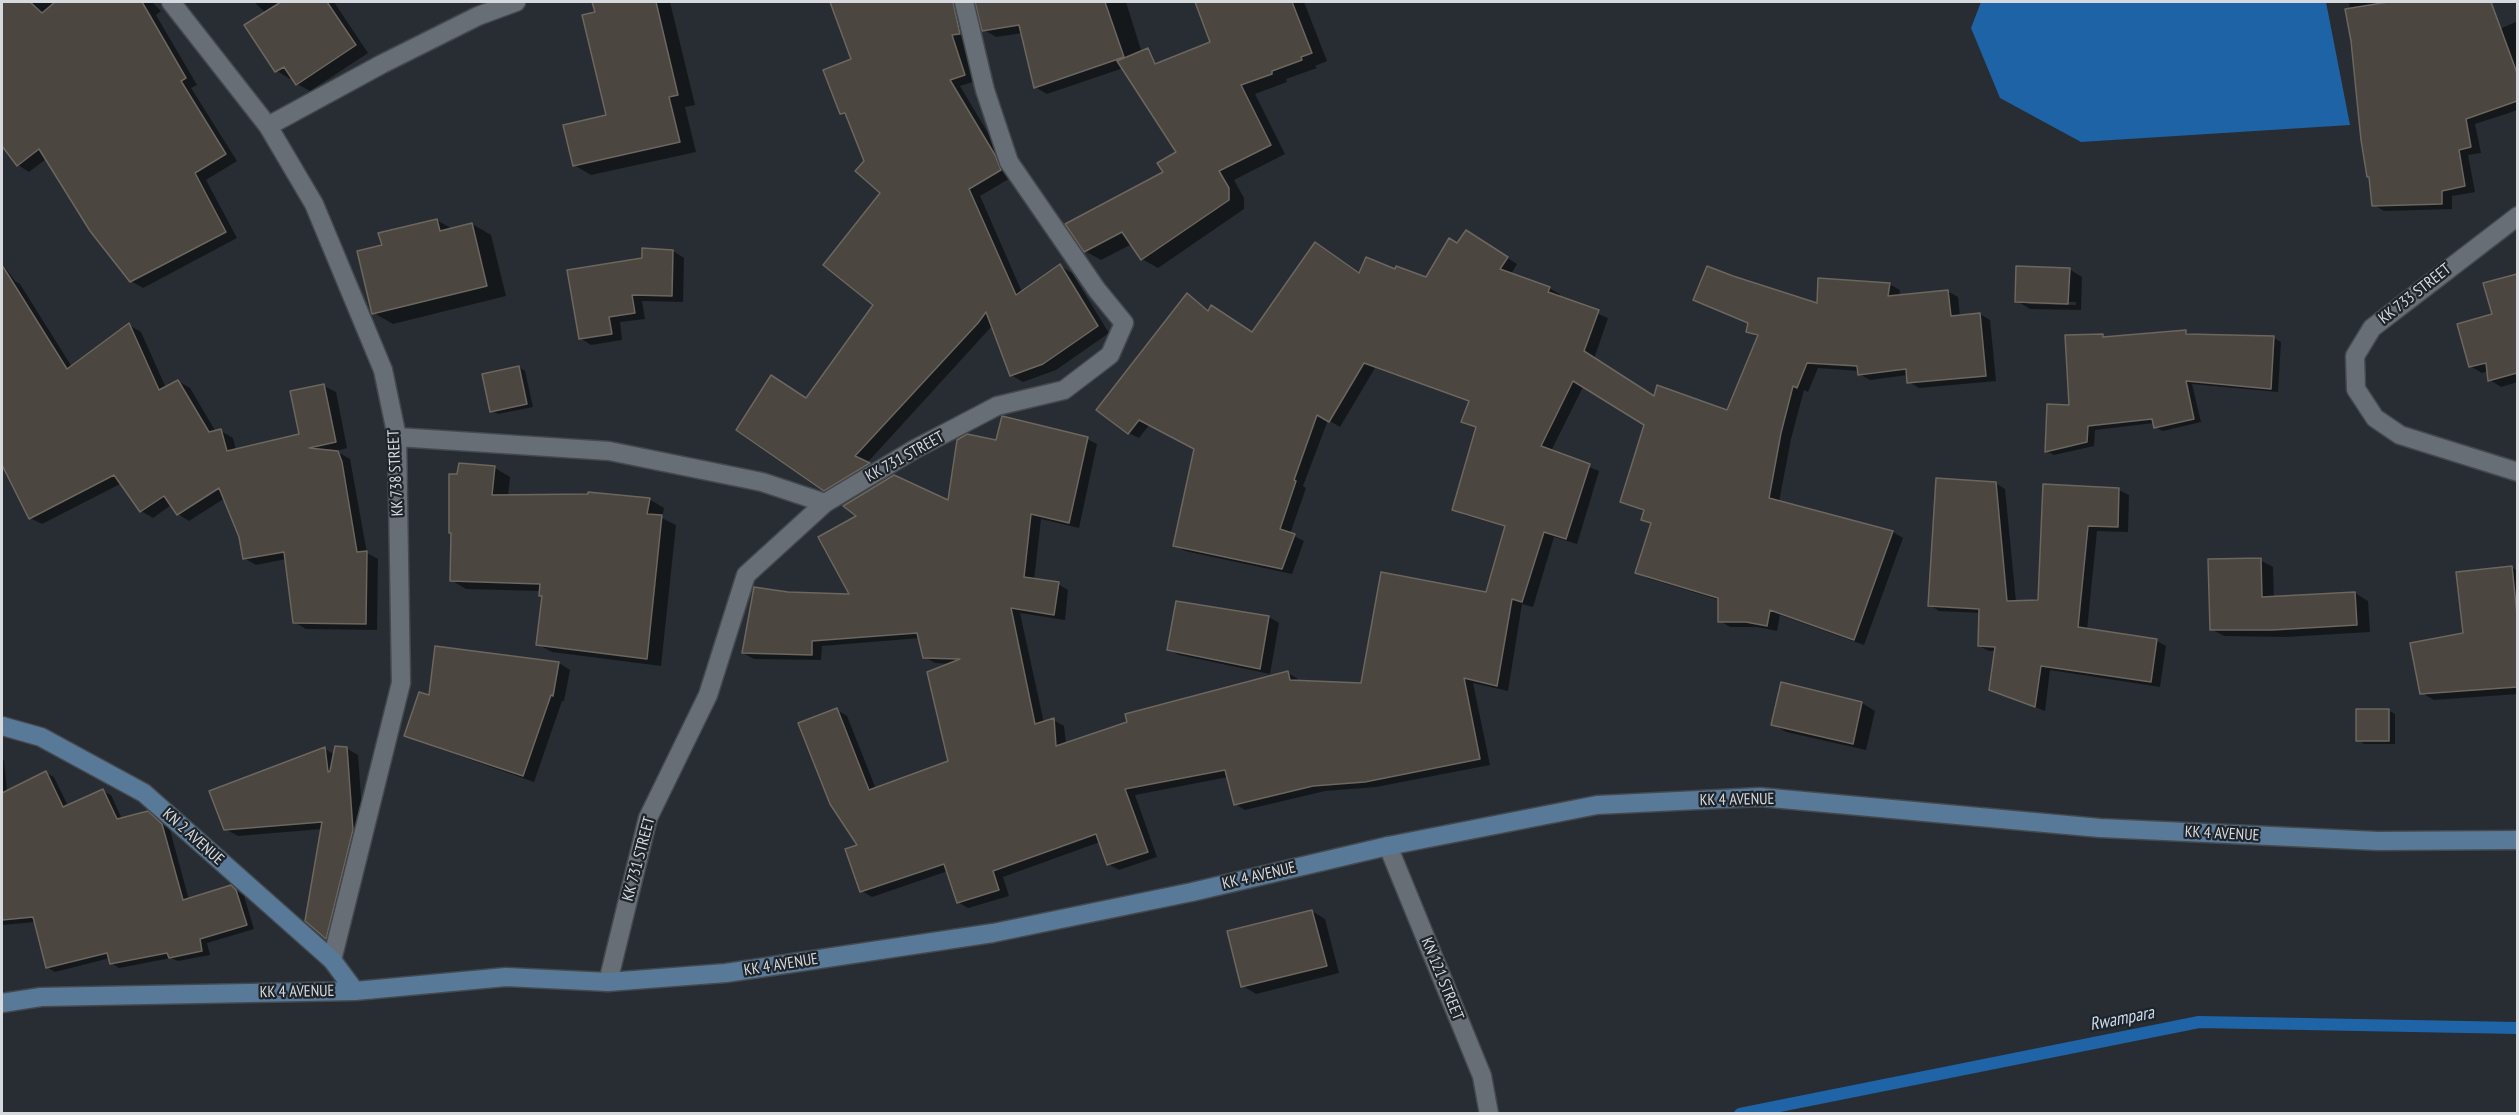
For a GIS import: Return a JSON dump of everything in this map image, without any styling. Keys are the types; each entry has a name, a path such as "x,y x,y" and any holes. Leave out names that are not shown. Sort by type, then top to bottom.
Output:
{"main road":[{"name":"KN 2 AVENUE","path":"2,726 41,737 144,793 332,960 355,991"},
{"name":"KK 4 AVENUE","path":"2,1003 41,997 355,991 506,977 608,982 726,973 993,933 1192,892 1388,846 1597,805 1760,797 2100,828 2378,841 2517,840"}],"street":[{"name":"KK 738 STREET","path":"171,2 268,126 314,204 383,370 397,437 401,683 332,960"},
{"path":"268,126 382,64 478,16 516,2"},
{"name":"KK 731 STREET","path":"608,982 648,818 708,695 746,575 825,503 915,449 997,406 1064,390 1110,355 1124,323 1097,290 1009,162 985,90 964,2"},
{"name":"KK 733 STREET","path":"2517,216 2372,328 2355,356 2356,389 2375,418 2400,435 2517,472"},
{"path":"397,437 609,451 762,482 825,503"},
{"name":"KN 121 STREET","path":"1388,846 1482,1076 1489,1113"}],"shaded area":[{"path":"1981,2 2326,2 2350,125 2081,142 2000,98 1971,28"}],"building":[{"path":"2,2 30,2 42,13 55,2 142,2 186,78 181,81 226,154 195,173 226,232 130,282 90,231 39,149 17,166 2,146"},
{"path":"281,2 327,2 356,45 296,85 284,67 275,72 244,25"},
{"path":"592,2 656,2 678,95 669,97 680,142 573,166 563,125 606,115 582,15 595,12"},
{"path":"830,2 953,2 960,34 952,35 965,75 950,80 995,155 1001,170 969,189 1016,295 1060,264 1098,326 1043,364 1010,376 986,312 855,456 870,463 824,491 736,430 771,375 806,398 873,305 823,265 880,193 855,171 864,161 845,113 840,114 823,70 851,59"},
{"path":"975,2 1105,2 1124,57 1034,88 1019,25 982,31"},
{"path":"1195,2 1292,2 1312,53 1301,57 1302,60 1272,71 1272,74 1241,85 1271,145 1219,171 1229,188 1229,200 1141,260 1122,232 1084,252 1065,224 1163,172 1157,163 1176,152 1117,61 1148,48 1155,64 1210,42"},
{"path":"2388,2 2491,2 2517,73 2517,101 2466,119 2471,147 2459,150 2465,186 2442,191 2442,204 2372,206 2369,177 2367,177 2361,140 2351,41 2345,9"},
{"path":"437,219 440,231 472,223 487,286 372,314 357,251 382,245 378,233"},
{"path":"1466,230 1508,257 1500,269 1550,287 1548,292 1599,310 1584,351 1654,396 1657,385 1727,410 1758,335 1746,332 1748,323 1693,300 1707,266 1817,303 1818,278 1890,283 1888,296 1948,290 1951,316 1980,313 1986,376 1907,383 1906,369 1858,375 1857,366 1807,363 1797,388 1793,386 1781,433 1769,498 1893,531 1854,640 1770,610 1767,626 1746,622 1718,622 1718,598 1635,573 1651,523 1641,520 1644,510 1620,502 1644,425 1573,381 1541,446 1590,464 1566,539 1544,532 1522,602 1512,599 1497,686 1464,678 1480,759 1365,782 1313,786 1234,805 1225,770 1125,789 1148,852 1107,865 1096,834 993,871 999,890 957,903 944,864 860,892 845,849 857,845 830,804 798,723 837,708 869,790 948,761 927,672 960,659 923,658 917,633 812,641 812,655 742,653 754,587 788,592 849,594 818,537 856,516 843,506 894,475 948,500 957,440 967,434 996,440 1002,416 1088,437 1069,523 1031,514 1024,577 1059,582 1054,615 1011,608 1035,724 1054,718 1056,746 1127,722 1125,714 1288,671 1290,680 1361,683 1381,572 1486,592 1505,526 1452,510 1476,427 1461,422 1469,401 1364,363 1329,422 1317,415 1294,480 1296,481 1280,529 1295,534 1282,569 1173,546 1194,449 1139,420 1128,434 1096,410 1187,293 1208,311 1211,305 1252,332 1315,242 1359,273 1366,257 1395,269 1396,266 1426,277 1449,238 1457,243"},
{"path":"642,248 673,250 672,296 632,295 635,313 609,317 612,334 579,339 567,270 642,258"},
{"path":"2,265 67,369 129,323 159,390 178,380 209,432 221,429 227,451 299,434 290,391 324,384 336,442 309,448 338,451 342,462 357,552 367,551 366,624 293,623 284,552 243,559 239,537 219,488 177,515 164,496 140,512 114,475 29,519 2,465"},
{"path":"2016,266 2070,268 2068,304 2015,302"},
{"path":"2517,274 2517,373 2488,381 2486,363 2469,367 2457,324 2492,314 2483,283"},
{"path":"2186,330 2186,334 2274,336 2271,389 2186,381 2194,419 2154,428 2152,419 2088,426 2087,442 2045,452 2047,404 2069,405 2065,335 2103,334 2103,337"},
{"path":"519,366 527,404 490,412 482,374"},
{"path":"459,463 495,466 492,495 588,494 588,492 650,498 647,514 662,515 647,659 536,645 542,596 539,596 540,584 450,581 449,474 457,474"},
{"path":"1936,478 1996,482 2007,601 2038,600 2043,484 2119,488 2118,527 2088,526 2078,627 2157,639 2151,682 2041,666 2035,707 1989,690 1995,647 1978,646 1979,609 1928,606"},
{"path":"2261,558 2262,597 2355,592 2357,625 2272,630 2210,630 2208,559"},
{"path":"2512,566 2517,615 2517,687 2420,694 2410,643 2463,633 2456,572"},
{"path":"1176,601 1269,616 1260,669 1167,650"},
{"path":"435,646 559,662 553,696 551,695 523,776 404,736 419,692 429,695"},
{"path":"1781,682 1862,702 1853,744 1771,725"},
{"path":"2356,709 2389,709 2389,741 2356,741"},
{"path":"335,746 347,747 353,830 326,939 305,921 322,822 224,830 209,791 325,747 328,772"},
{"path":"46,771 63,807 103,789 117,819 148,811 162,824 183,900 231,885 236,890 247,925 200,939 202,951 169,958 167,953 110,964 107,953 46,968 33,917 2,920 2,793"},
{"path":"1312,910 1327,966 1241,987 1227,931"}],"waterway":[{"name":"Rwampara","path":"1740,1114 2199,1022 2518,1028"}]}
